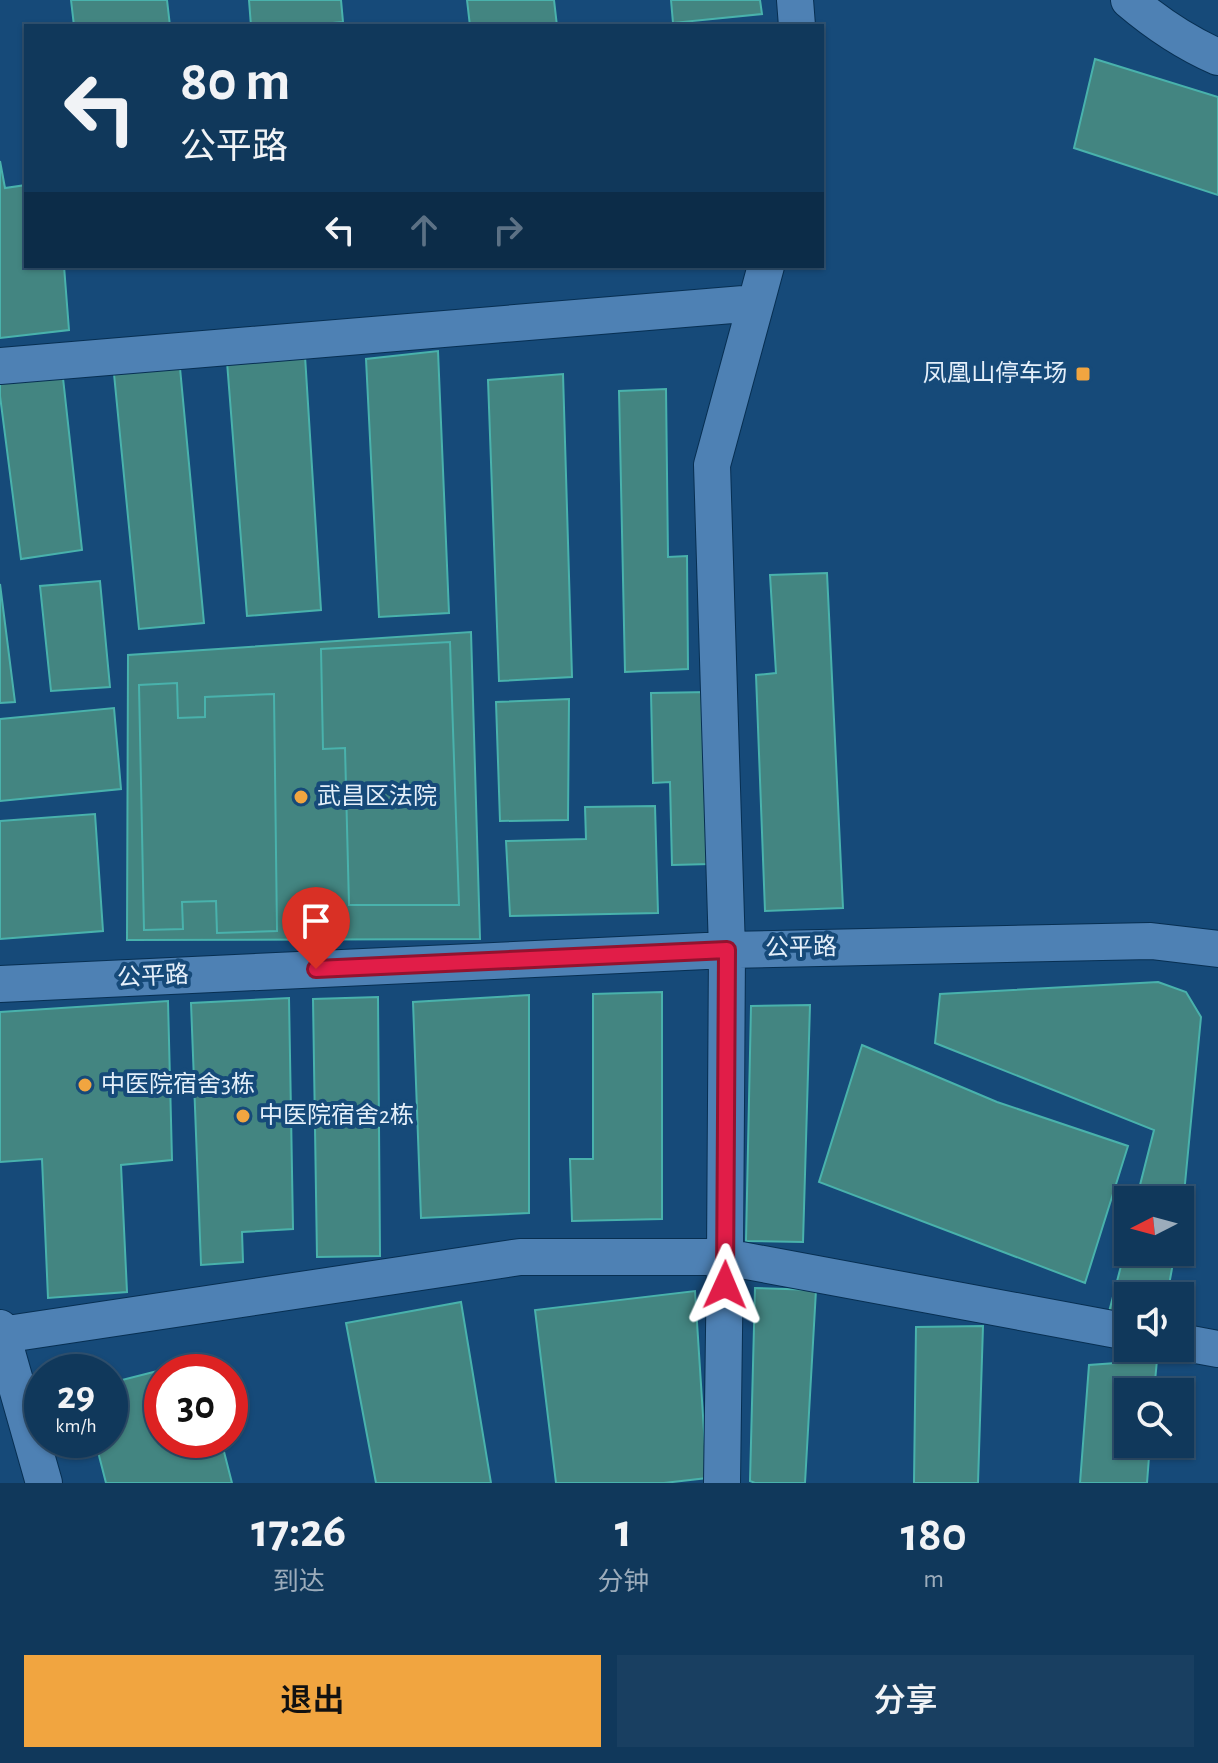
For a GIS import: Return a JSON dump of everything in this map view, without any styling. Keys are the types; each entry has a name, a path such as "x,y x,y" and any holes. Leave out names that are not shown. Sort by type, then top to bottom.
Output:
{"street":[{"path":"795,0 797,24"},
{"path":"1129,0 1197,48 1218,57"},
{"path":"722,1483 727,950 712,465 765,268"},
{"path":"0,366 756,303"},
{"name":"公平路","path":"0,984 727,950 1151,941 1218,949"},
{"path":"44,1483 1,1332 520,1257 725,1257 1114,1329"},
{"path":"1194,1345 1218,1349"}],"building":[{"path":"71,0 167,0 170,24 74,24"},
{"path":"249,0 341,0 343,22 251,24"},
{"path":"467,0 554,0 557,24 470,24"},
{"path":"671,0 760,0 762,14 673,23"},
{"path":"1095,59 1218,97 1218,195 1074,148"},
{"path":"0,161 5,188 24,185 24,268 64,268 69,330 0,338"},
{"path":"438,351 449,613 379,617 366,359"},
{"path":"305,356 321,610 247,616 227,362"},
{"path":"180,368 204,623 139,629 114,374"},
{"path":"62,369 82,550 21,559 0,378"},
{"path":"563,374 572,677 499,681 488,380"},
{"path":"666,389 668,557 687,556 688,669 625,672 619,391"},
{"path":"827,573 843,908 765,911 756,675 776,673 770,575"},
{"path":"100,581 110,687 51,691 40,586"},
{"path":"0,584 15,702 0,703"},
{"name":"武昌区法院","path":"471,632 480,939 127,940 128,655"},
{"path":"450,642 459,905 349,905 345,748 323,749 321,649"},
{"path":"177,683 178,718 205,717 205,697 274,694 277,931 217,933 216,901 182,902 183,929 144,930 139,685"},
{"path":"709,692 711,864 672,865 670,782 653,783 651,693"},
{"path":"569,699 568,820 500,821 496,702"},
{"path":"114,708 121,789 0,801 0,719"},
{"path":"655,806 658,913 510,916 506,841 586,839 585,807"},
{"path":"95,814 103,931 0,939 0,821"},
{"path":"1158,982 1186,992 1201,1017 1185,1186 1140,1185 1154,1130 935,1043 940,994"},
{"path":"662,992 662,1219 572,1221 570,1159 593,1159 593,994"},
{"path":"529,995 529,1213 421,1218 413,1002"},
{"path":"378,997 380,1256 317,1257 313,999"},
{"name":"中医院宿舍2栋","path":"289,998 293,1229 242,1232 243,1262 201,1265 191,1003"},
{"name":"中医院宿舍3栋","path":"168,1001 172,1160 121,1165 127,1292 48,1298 42,1159 0,1162 0,1012"},
{"path":"810,1005 803,1242 746,1241 751,1006"},
{"path":"862,1045 997,1102 1128,1146 1085,1283 819,1182"},
{"path":"1121,1266 1172,1266 1170,1282 1117,1282"},
{"path":"755,1288 816,1290 805,1483 750,1481"},
{"path":"695,1291 707,1478 664,1483 556,1483 535,1310"},
{"path":"1114,1293 1114,1313 1109,1312"},
{"path":"461,1302 491,1483 376,1483 346,1323"},
{"path":"983,1326 978,1483 914,1483 916,1327"},
{"path":"1157,1362 1155,1378 1114,1378 1114,1458 1149,1458 1147,1483 1080,1483 1089,1365"},
{"path":"144,1374 144,1458 226,1458 232,1483 106,1483 100,1458 128,1458 128,1378"}],"place":[{"name":"凤凰山停车场","path":"1083,374"},
{"name":"武昌区法院","path":"301,797"},
{"name":"中医院宿舍3栋","path":"85,1085"},
{"name":"中医院宿舍2栋","path":"243,1116"}],"route":[{"path":"316,969 727,950 725,1285"}]}
